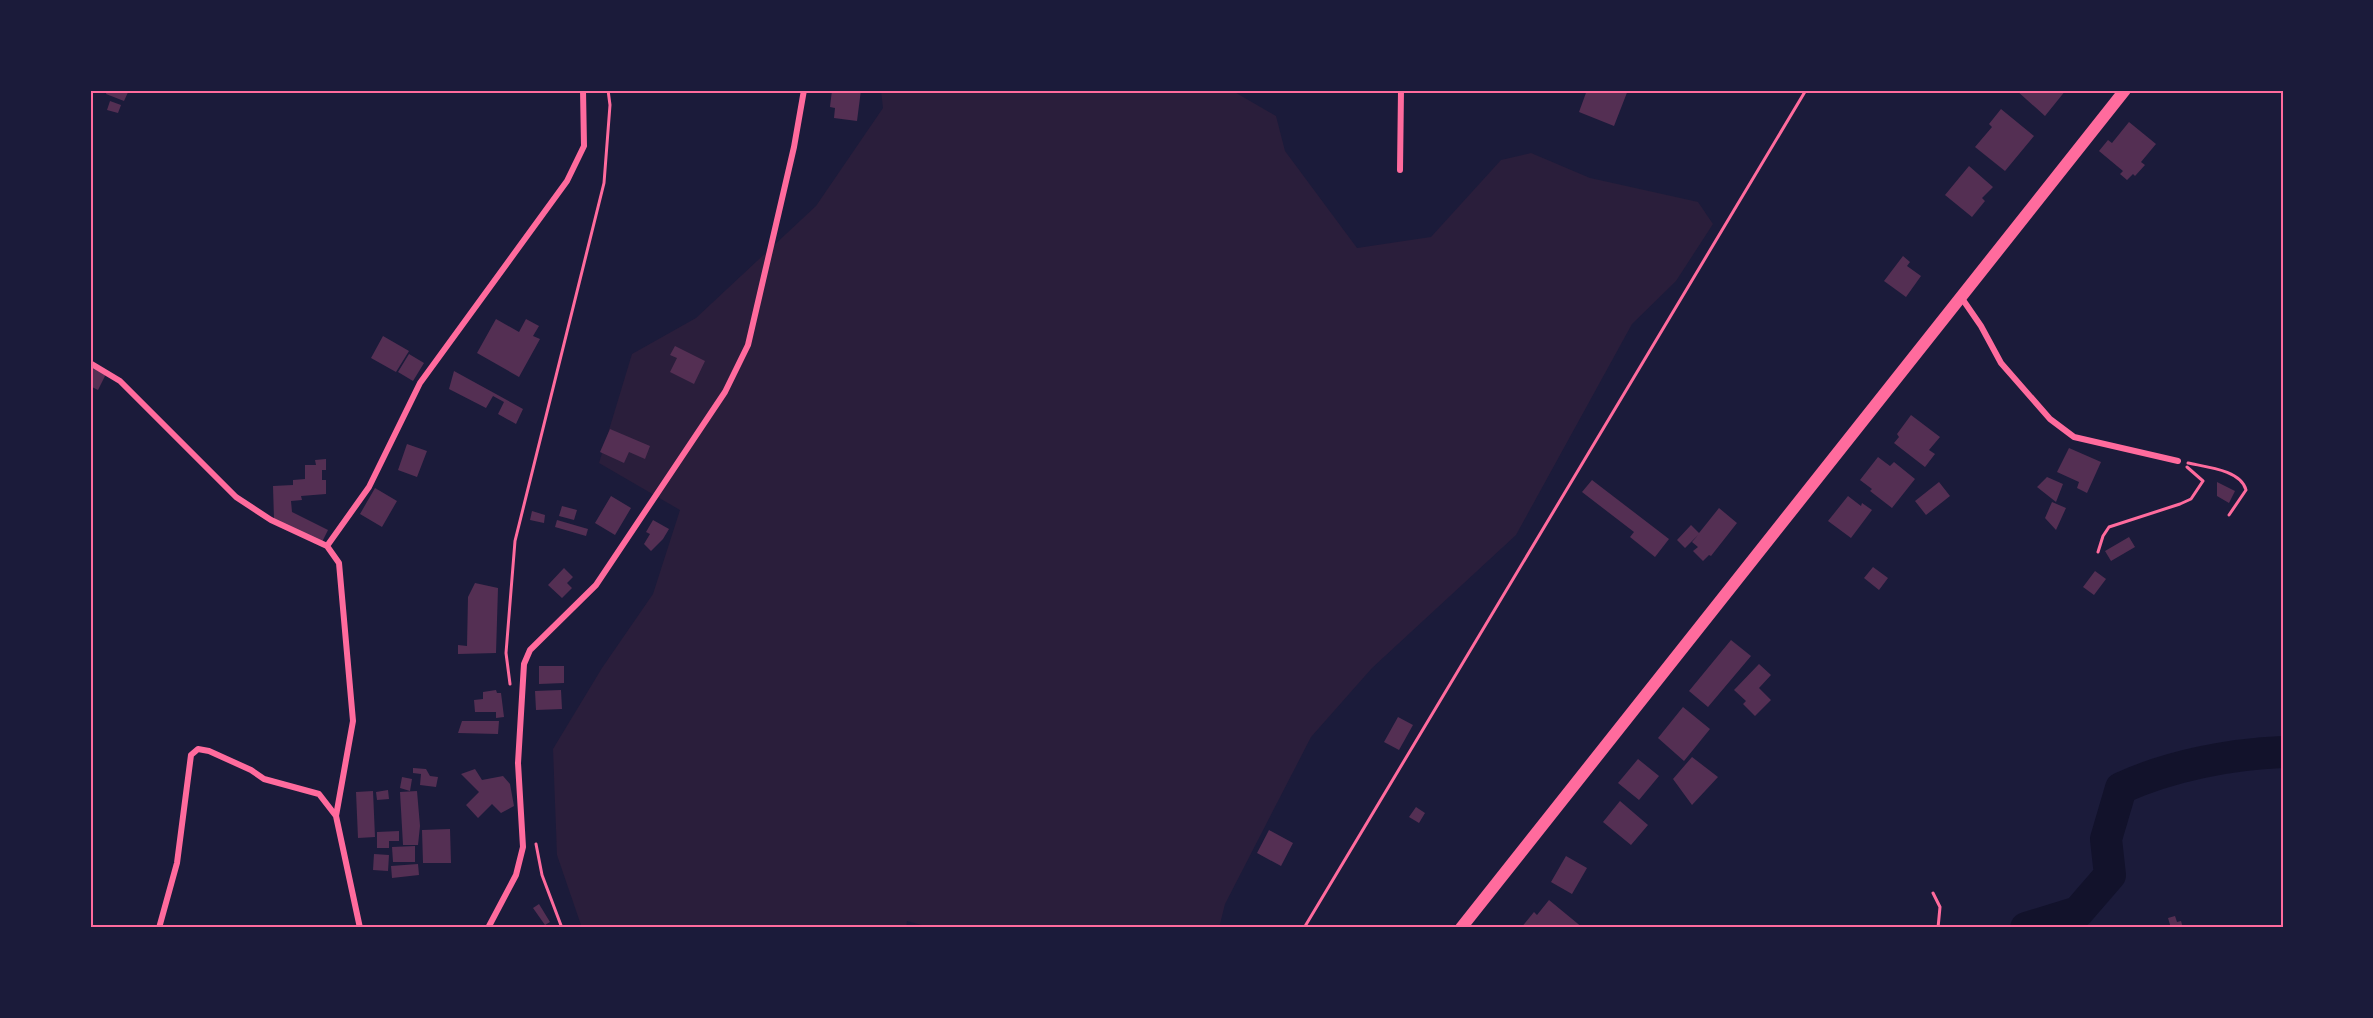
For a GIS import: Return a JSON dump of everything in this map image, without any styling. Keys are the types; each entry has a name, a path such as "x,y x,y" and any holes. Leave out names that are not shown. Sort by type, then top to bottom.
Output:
{"main road":[{"path":"1461,928 2125,90"}],"street":[{"path":"327,546 369,487 420,383 567,181 584,146 584,90"},
{"path":"488,928 516,875 523,847 518,763 524,664 530,650 596,585 725,392 748,345 794,147 804,90"},
{"path":"1400,170 1401,90"},
{"path":"1960,297 1981,326 2001,363 2050,419 2074,437 2178,461"},
{"path":"90,363 120,381 236,497 271,520 327,546 339,563 353,722 336,816 360,928"},
{"path":"159,928 177,863 191,755 198,749 209,751 251,770 264,779 319,794 336,816"}],"path":[{"path":"510,686 506,653 515,541 604,183 610,105 608,90"},
{"path":"1304,928 1806,90"},
{"path":"2178,461 2234,475 2244,483 2246,490 2229,515"},
{"path":"2098,552 2103,536 2109,527 2191,499 2203,481 2178,461"},
{"path":"535,841 542,875 562,928"},
{"path":"1933,893 1940,907 1938,928"}],"shaded area":[{"path":"881,90 1231,90 1276,116 1285,151 1357,248 1431,237 1501,160 1531,153 1590,178 1698,202 1713,224 1676,281 1632,324 1516,535 1372,668 1311,737 1225,904 1219,928 933,928 907,921 906,928 582,928 557,855 553,749 602,668 653,594 680,510 599,463 632,354 696,318 816,206 883,108"}],"building":[{"path":"107,90 129,90 124,101 106,94"},
{"path":"832,90 861,90 857,121 834,118 835,108 830,107"},
{"path":"1587,90 1628,90 1614,126 1579,112"},
{"path":"2016,90 2066,90 2045,116"},
{"path":"110,101 121,105 118,113 107,110"},
{"path":"2001,109 2034,136 2005,171 1975,147 1992,127 1989,124"},
{"path":"2129,122 2156,144 2141,162 2145,165 2135,176 2133,174 2127,180 2120,174 2123,171 2099,151 2108,140 2112,143"},
{"path":"1969,166 1993,187 1982,198 1985,201 1972,217 1945,195"},
{"path":"1903,256 1910,262 1907,266 1921,276 1906,297 1884,281"},
{"path":"496,319 519,332 526,319 539,326 533,336 540,339 519,377 477,353"},
{"path":"383,336 409,351 396,372 371,358"},
{"path":"675,346 705,361 694,384 670,372 677,358 670,355"},
{"path":"409,354 424,363 413,381 398,372"},
{"path":"90,364 106,374 98,390 90,386"},
{"path":"454,371 523,409 516,424 498,414 504,402 493,396 486,408 449,389"},
{"path":"1911,415 1940,437 1929,450 1935,454 1925,467 1894,443 1899,437 1897,434"},
{"path":"610,429 650,446 645,459 629,452 624,463 600,452"},
{"path":"407,444 427,451 417,477 398,470"},
{"path":"2069,448 2101,462 2087,493 2077,488 2079,482 2057,472"},
{"path":"1878,457 1890,466 1894,462 1915,479 1892,508 1860,480"},
{"path":"326,459 326,470 322,470 322,480 326,480 326,494 301,496 302,500 291,501 292,512 328,530 322,542 274,519 273,486 293,485 293,480 305,479 305,465 316,465 315,460"},
{"path":"2047,477 2063,484 2056,502 2037,487"},
{"path":"1592,480 1669,539 1655,557 1630,537 1634,532 1582,492"},
{"path":"1939,482 1950,496 1926,515 1915,501"},
{"path":"2217,482 2235,491 2229,503 2217,496"},
{"path":"375,488 397,501 382,527 360,514"},
{"path":"611,496 631,508 615,535 595,523"},
{"path":"1848,496 1861,506 1862,503 1872,510 1851,538 1828,521"},
{"path":"2052,502 2066,508 2056,530 2045,518"},
{"path":"562,506 577,510 574,520 559,516"},
{"path":"1719,508 1737,523 1711,556 1709,555 1703,561 1693,551 1698,547 1692,542 1698,535 1685,548 1677,540 1691,525 1699,533"},
{"path":"532,511 545,515 544,523 530,520"},
{"path":"557,520 588,529 586,536 555,527"},
{"path":"653,520 669,529 651,551 644,544 650,534 646,532"},
{"path":"2129,537 2135,547 2111,561 2105,551"},
{"path":"1873,567 1888,578 1879,590 1864,578"},
{"path":"564,568 573,577 567,583 572,588 562,598 548,585"},
{"path":"2095,571 2106,579 2094,595 2083,587"},
{"path":"475,583 498,588 496,653 458,654 458,645 467,646 468,597"},
{"path":"1731,640 1751,656 1708,707 1689,691"},
{"path":"1759,664 1771,675 1759,688 1771,700 1755,716 1743,704 1746,701 1734,690"},
{"path":"539,666 564,666 564,683 539,684"},
{"path":"496,690 497,693 501,693 504,717 496,718 496,712 475,712 474,700 483,699 483,692"},
{"path":"561,690 562,709 536,710 535,691"},
{"path":"1683,707 1710,729 1684,761 1658,738"},
{"path":"1398,717 1413,725 1399,750 1384,742"},
{"path":"462,721 499,721 498,734 458,733"},
{"path":"1692,757 1718,777 1692,805 1673,779"},
{"path":"1638,759 1659,776 1639,800 1618,783"},
{"path":"413,768 426,769 430,776 438,777 436,787 420,785 421,774 413,773"},
{"path":"475,769 482,780 503,776 510,784 514,806 501,813 492,804 478,818 466,805 479,792 461,774"},
{"path":"402,777 412,779 410,791 400,788"},
{"path":"388,790 389,799 377,800 376,792"},
{"path":"373,791 375,837 358,838 356,792"},
{"path":"417,791 420,826 418,845 403,845 400,792"},
{"path":"1620,801 1648,825 1631,845 1603,822"},
{"path":"1416,807 1425,813 1419,823 1409,817"},
{"path":"450,829 451,863 423,863 422,830"},
{"path":"1269,830 1293,843 1281,866 1257,853"},
{"path":"399,831 399,841 389,841 389,848 377,848 377,832"},
{"path":"415,846 415,862 393,862 392,847"},
{"path":"374,854 389,855 388,871 373,870"},
{"path":"1566,856 1587,868 1572,894 1551,882"},
{"path":"418,864 419,875 392,878 391,866"},
{"path":"1549,900 1583,928 1521,928 1534,912 1537,915"},
{"path":"539,904 550,922 545,925 533,908"},
{"path":"2175,916 2177,922 2181,921 2183,928 2171,928 2168,918"}],"waterway":[{"path":"2026,928 2078,912 2110,875 2106,839 2121,788 2159,773 2200,762 2242,755 2283,752"}]}
